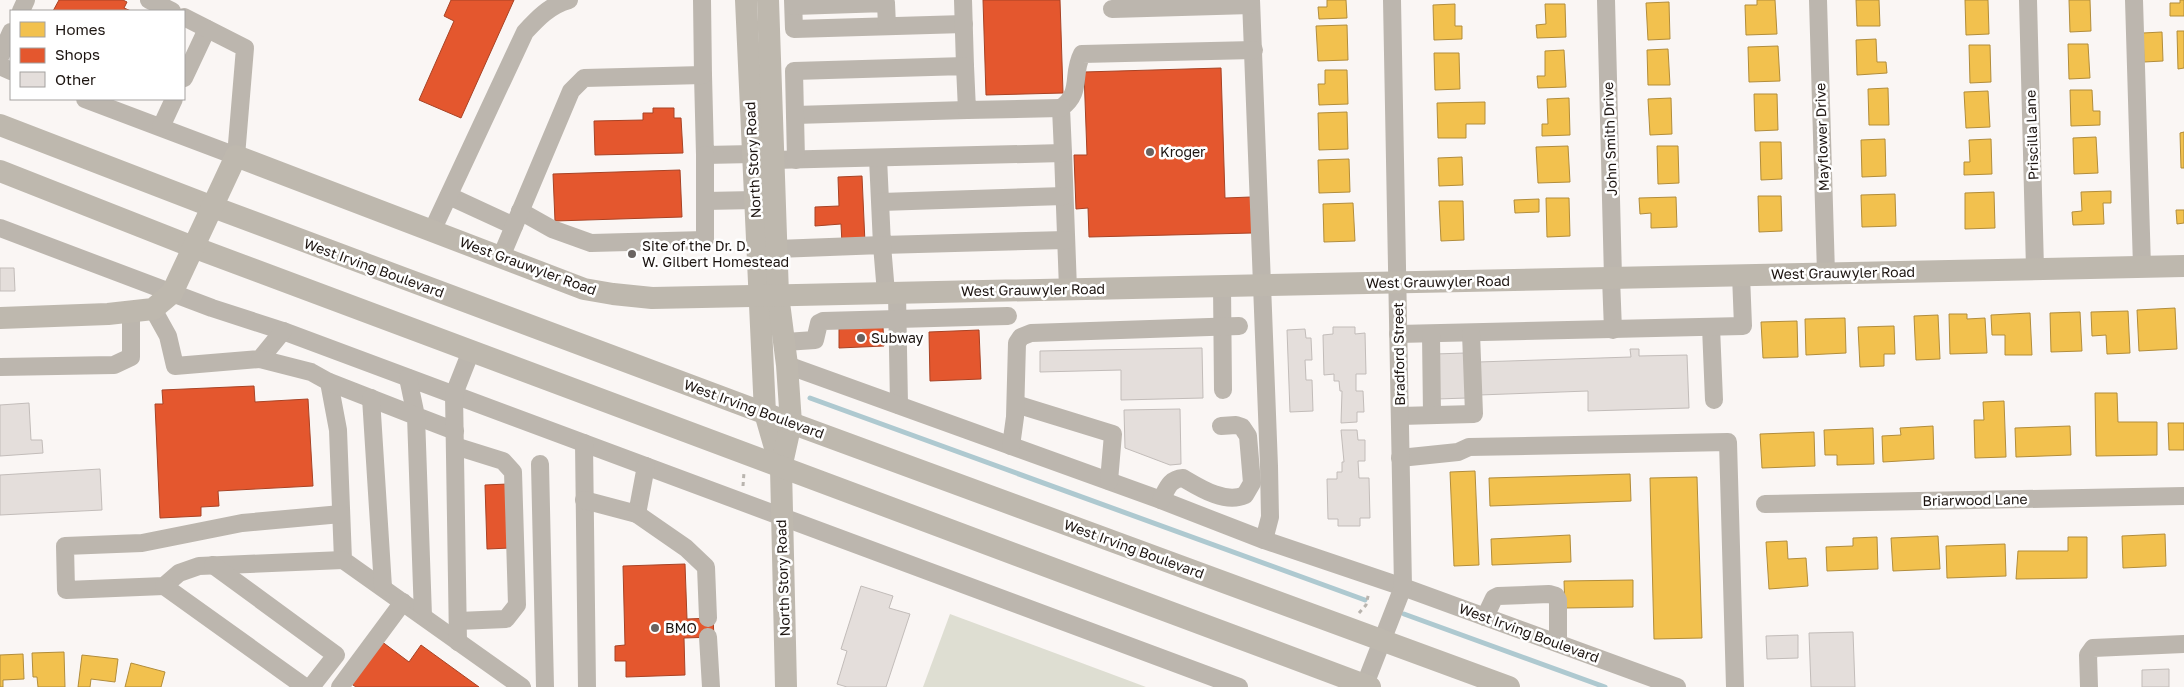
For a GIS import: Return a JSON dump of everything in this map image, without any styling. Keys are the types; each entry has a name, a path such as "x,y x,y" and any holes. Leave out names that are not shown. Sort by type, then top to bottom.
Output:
{"main road":[{"name":"North Story Road","path":"746,0 763,157 777,249 769,296 765,413 781,468"},
{"name":"North Story Road","path":"768,0 763,157 755,200 769,296 785,342 791,423 781,468 786,687"},
{"name":"West Irving Boulevard","path":"0,125 213,207 791,423 1509,687"},
{"name":"West Grauwyler Road","path":"236,156 584,288 613,294 652,298 2184,266"},
{"path":"0,318 142,311 172,293 236,156"},
{"path":"0,171 193,247 1366,686"}],"street":[{"path":"149,0 170,10"},
{"path":"432,231 525,32 541,15 562,2 569,0"},
{"path":"449,196 591,243 705,240 702,0"},
{"path":"963,0 967,110"},
{"name":"Bradford Street","path":"1392,0 1403,587"},
{"name":"John Smith Drive","path":"1606,0 1614,330"},
{"name":"Mayflower Drive","path":"1818,0 1826,274"},
{"name":"Priscilla Lane","path":"2028,0 2035,269"},
{"path":"2134,0 2142,267"},
{"path":"887,26 886,2 793,3 794,29 964,24"},
{"path":"1112,9 1251,2 1270,509 1270,517 1264,540"},
{"path":"88,100 236,156 245,48 185,18"},
{"path":"185,76 207,29"},
{"path":"0,57 10,34"},
{"path":"795,115 1061,108 1070,101 1076,84 1077,63 1082,54 1254,50"},
{"path":"796,160 794,71 965,66"},
{"path":"501,257 572,90 584,78 703,75"},
{"path":"160,127 174,100"},
{"path":"1061,108 1068,289"},
{"path":"705,155 796,160 1063,153"},
{"path":"878,158 882,245 898,318 899,405"},
{"path":"881,202 1064,196"},
{"path":"705,201 755,200"},
{"path":"0,228 172,293 330,348 1239,687"},
{"path":"777,249 1066,240"},
{"path":"1398,334 1743,326 1741,276"},
{"path":"1222,286 1231,326 1223,390"},
{"path":"1007,290 1008,316 1021,337"},
{"path":"142,311 168,336 175,366 260,358 311,372 329,382 416,416 455,438 503,461 513,472 517,605 506,618 458,621"},
{"path":"0,367 114,365 131,357 142,311"},
{"path":"785,342 816,340 819,323 823,321 1008,316"},
{"path":"1011,446 1016,404 1017,343 1021,337 1031,333 1231,326"},
{"path":"1711,327 1714,400"},
{"path":"260,358 283,331"},
{"path":"1400,416 1474,414 1471,333"},
{"path":"1431,334 1432,415"},
{"path":"311,372 330,348"},
{"path":"458,642 454,394 471,351"},
{"name":"West Irving Boulevard","path":"787,365 1161,500 1264,540 1403,587 1677,687"},
{"path":"408,378 416,416 423,616"},
{"path":"329,382 338,430 343,560"},
{"path":"371,398 383,587"},
{"path":"1016,404 1113,434 1109,481"},
{"path":"1161,500 1170,483 1176,478 1183,478 1217,495 1234,499 1245,495 1252,483 1248,436 1242,427 1236,425 1221,426"},
{"path":"1400,458 1458,452 1469,447 1728,442 1735,687"},
{"path":"584,443 587,687"},
{"path":"540,464 545,687"},
{"path":"637,514 646,466"},
{"name":"Briarwood Lane","path":"1765,504 2184,496"},
{"path":"584,500 637,514 686,548 706,568 708,618"},
{"path":"305,687 164,586 66,590 65,546 142,543 242,523 341,514"},
{"path":"164,586 179,573 199,566 343,560 522,687"},
{"path":"213,565 336,656 312,687"},
{"path":"1366,686 1381,640 1403,587"},
{"path":"1486,617 1494,598 1498,596 1549,594 1556,596 1558,643"},
{"path":"340,687 403,602"},
{"path":"708,638 711,687"},
{"path":"2089,687 2088,655 2093,648 2184,644"}],"path":[{"path":"743,489 744,469"},
{"path":"1357,616 1366,605 1370,587"}],"shaded area":[{"path":"950,614 1146,687 923,687"}],"building: Homes":[{"path":"1327,0 1346,0 1347,18 1319,19 1318,7 1327,7"},
{"path":"1757,0 1775,0 1777,34 1746,35 1745,5 1757,5"},
{"path":"1856,0 1879,0 1880,26 1857,26"},
{"path":"1965,0 1988,0 1989,34 1966,35"},
{"path":"2069,0 2090,0 2091,31 2070,32"},
{"path":"2180,0 2184,0 2184,16 2170,16 2170,3 2180,3"},
{"path":"1669,2 1670,39 1648,40 1646,3"},
{"path":"1455,4 1455,26 1462,26 1462,39 1434,40 1433,5"},
{"path":"1545,4 1565,4 1566,37 1537,38 1536,25 1546,24"},
{"path":"1347,25 1348,60 1318,61 1316,26"},
{"path":"2177,31 2184,31 2184,68 2178,69"},
{"path":"2162,32 2163,61 2144,62 2143,33"},
{"path":"1876,39 1877,62 1886,62 1887,73 1857,75 1856,40"},
{"path":"2068,44 2088,44 2090,78 2069,79"},
{"path":"1969,45 1990,45 1991,82 1970,83"},
{"path":"1778,46 1780,81 1749,82 1748,47"},
{"path":"1668,49 1670,85 1648,85 1647,50"},
{"path":"1564,50 1566,87 1538,88 1537,76 1545,76 1545,51"},
{"path":"1434,53 1459,53 1460,89 1435,90"},
{"path":"1325,70 1347,70 1348,104 1319,105 1318,84 1325,84"},
{"path":"1888,88 1889,125 1869,125 1868,89"},
{"path":"2070,90 2092,90 2093,111 2100,111 2100,125 2071,126"},
{"path":"1988,91 1990,127 1966,128 1964,92"},
{"path":"1754,94 1777,94 1778,130 1755,131"},
{"path":"1569,98 1570,135 1542,136 1542,124 1548,124 1547,99"},
{"path":"1671,98 1672,134 1650,135 1648,99"},
{"path":"1485,102 1485,124 1466,124 1466,138 1438,138 1437,103"},
{"path":"1347,112 1348,149 1319,150 1318,113"},
{"path":"2184,132 2184,168 2181,168 2180,133"},
{"path":"2096,137 2098,173 2074,174 2073,138"},
{"path":"1885,139 1886,176 1862,177 1861,140"},
{"path":"1991,139 1992,174 1964,175 1964,162 1970,162 1969,140"},
{"path":"1760,142 1781,142 1782,179 1761,180"},
{"path":"1568,146 1570,182 1538,183 1536,147"},
{"path":"1657,146 1678,146 1679,183 1658,184"},
{"path":"1462,157 1463,185 1439,186 1438,158"},
{"path":"1349,159 1350,192 1319,193 1318,160"},
{"path":"2111,191 2111,203 2103,203 2104,224 2073,225 2072,212 2082,211 2081,192"},
{"path":"1994,192 1995,228 1965,229 1965,193"},
{"path":"1895,194 1896,226 1862,227 1861,195"},
{"path":"1758,196 1781,196 1782,231 1759,232"},
{"path":"1676,197 1677,227 1651,228 1651,213 1640,214 1639,198"},
{"path":"1546,198 1569,198 1570,236 1547,237"},
{"path":"1539,199 1539,212 1515,213 1514,200"},
{"path":"1439,201 1463,201 1464,240 1441,241"},
{"path":"1353,203 1355,241 1324,242 1323,204"},
{"path":"2176,210 2184,210 2184,223 2177,224"},
{"path":"2175,308 2177,349 2139,351 2137,310"},
{"path":"2128,311 2130,353 2107,354 2106,335 2092,336 2091,312"},
{"path":"2080,312 2082,351 2051,352 2050,313"},
{"path":"2030,313 2032,355 2005,355 2005,335 1992,335 1991,315"},
{"path":"1949,314 1967,314 1967,319 1985,318 1987,353 1950,354"},
{"path":"1938,315 1940,359 1916,360 1914,316"},
{"path":"1845,318 1846,353 1806,355 1805,319"},
{"path":"1797,321 1798,357 1763,358 1761,322"},
{"path":"1894,326 1895,354 1884,354 1884,366 1860,367 1858,327"},
{"path":"2095,393 2117,393 2118,422 2157,422 2157,455 2096,456"},
{"path":"2004,401 2006,457 1975,458 1974,420 1984,420 1983,402"},
{"path":"2168,423 2184,423 2184,450 2169,450"},
{"path":"1933,426 1934,459 1883,462 1882,436 1901,435 1900,428"},
{"path":"2070,426 2071,455 2016,457 2015,428"},
{"path":"1873,428 1874,464 1837,465 1837,455 1825,455 1824,430"},
{"path":"1814,432 1815,466 1762,468 1760,434"},
{"path":"1475,471 1479,565 1454,566 1450,472"},
{"path":"1630,474 1631,501 1490,506 1489,478"},
{"path":"1697,477 1702,638 1654,639 1650,478"},
{"path":"2165,534 2166,566 2123,568 2122,536"},
{"path":"1570,535 1571,562 1492,565 1491,539"},
{"path":"1938,536 1940,569 1893,571 1891,538"},
{"path":"1877,537 1878,569 1827,571 1826,547 1853,546 1853,538"},
{"path":"2068,537 2087,537 2087,578 2016,579 2018,551 2068,551"},
{"path":"1787,541 1788,559 1806,558 1808,586 1769,589 1766,542"},
{"path":"2005,544 2006,576 1947,578 1946,546"},
{"path":"1633,580 1633,607 1565,608 1564,581"},
{"path":"64,652 65,687 38,687 37,677 33,677 32,653"},
{"path":"23,654 24,679 3,680 3,687 0,687 0,655"},
{"path":"82,655 118,659 115,682 91,679 90,687 78,687"},
{"path":"131,663 165,672 161,687 125,687"}],"building: Shops":[{"path":"59,0 123,0 127,2 124,8 129,10 54,10"},
{"path":"451,0 514,0 461,118 419,100 454,21 444,16"},
{"path":"983,0 1060,0 1063,93 986,95"},
{"path":"1221,68 1225,198 1251,197 1252,233 1089,237 1088,208 1076,209 1074,155 1087,155 1084,72"},
{"path":"653,108 674,108 674,118 681,118 683,153 595,155 594,121 643,120 643,113 653,113"},
{"path":"680,170 682,217 555,221 553,174"},
{"path":"862,176 865,243 842,244 841,224 815,226 815,207 839,206 838,177"},
{"name":"Subway","path":"883,327 884,346 839,348 839,329"},
{"path":"979,330 981,379 930,381 929,332"},
{"path":"254,386 255,402 308,399 313,486 218,491 219,506 201,507 201,516 160,518 155,404 163,404 162,390"},
{"path":"508,484 510,548 487,549 485,485"},
{"path":"685,564 687,619 713,618 714,637 684,638 685,675 626,677 626,661 615,661 615,646 625,645 623,566"},
{"path":"381,641 409,662 421,645 479,687 356,687 350,683"}],"building: Other":[{"path":"0,268 14,268 15,291 0,291"},
{"path":"1333,327 1355,327 1355,334 1365,333 1366,374 1356,374 1356,391 1363,391 1364,412 1357,412 1357,422 1341,423 1342,391 1340,391 1339,381 1334,381 1334,374 1324,375 1323,335 1333,334"},
{"path":"1305,329 1306,338 1311,338 1312,360 1305,360 1306,380 1312,380 1313,411 1290,412 1287,330"},
{"path":"1202,348 1203,398 1121,400 1121,370 1040,372 1040,351"},
{"path":"1630,349 1639,349 1639,356 1687,355 1689,408 1588,411 1588,391 1479,395 1478,362 1631,357"},
{"path":"1465,353 1467,398 1437,399 1435,354"},
{"path":"29,403 31,440 42,440 43,453 0,456 0,405"},
{"path":"1180,409 1181,464 1170,465 1125,448 1124,410"},
{"path":"1341,430 1357,430 1358,440 1365,440 1365,461 1358,461 1359,478 1369,478 1370,518 1360,518 1360,526 1338,526 1338,519 1328,519 1327,479 1337,479 1337,472 1342,472 1342,462 1344,462"},
{"path":"100,469 102,510 0,515 0,475"},
{"path":"861,586 893,596 889,608 910,614 886,687 847,687 837,684 847,651 841,649"},
{"path":"1853,632 1855,687 1811,687 1809,633"},
{"path":"1798,635 1798,658 1767,659 1766,636"},
{"path":"2169,669 2169,687 2142,687 2142,670"}],"waterway":[{"path":"810,398 1365,600"},
{"path":"1404,614 1605,687"}],"place":[{"name":"Kroger","path":"1150,152"},
{"name":"Site of the Dr. D. W. Gilbert Homestead","path":"632,254"},
{"name":"Subway","path":"861,338"},
{"name":"BMO","path":"655,628"}]}
